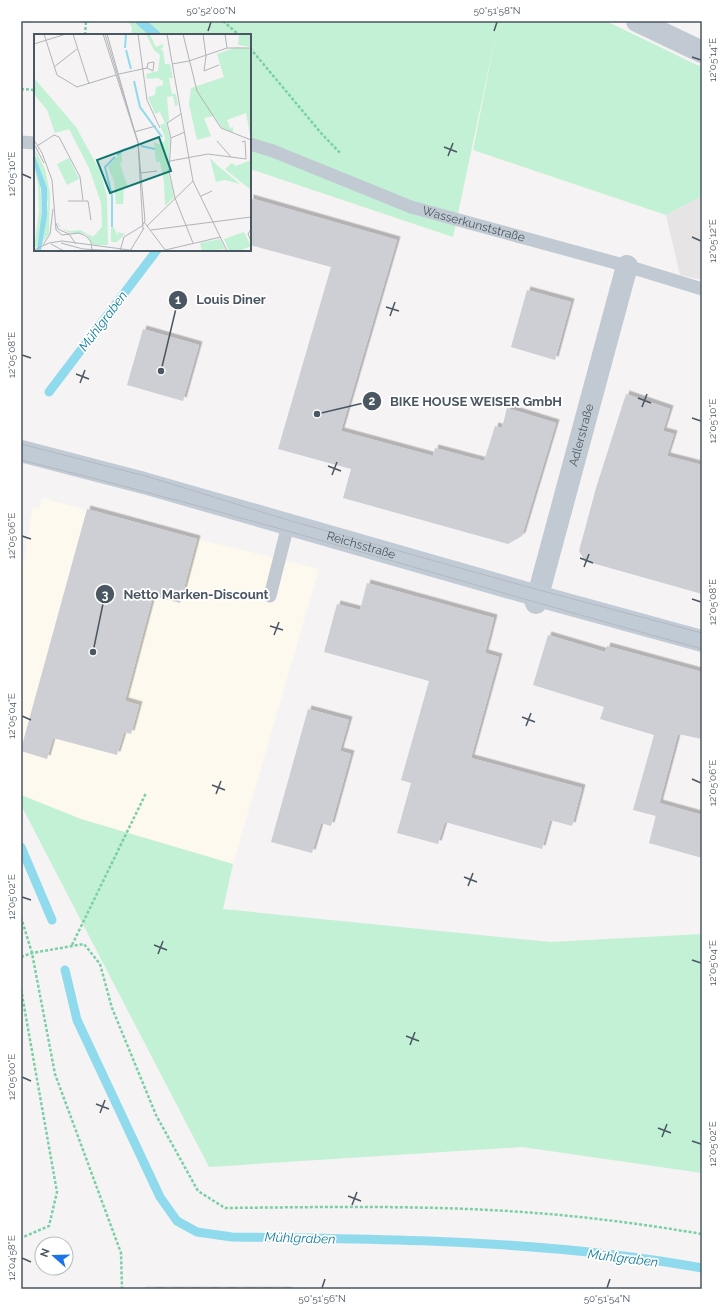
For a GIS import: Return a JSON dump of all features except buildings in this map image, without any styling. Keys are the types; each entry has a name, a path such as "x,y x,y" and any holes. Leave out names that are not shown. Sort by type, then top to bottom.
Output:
{"main road":[{"name":"Reichsstraße","path":"21,451 144,483 537,600 702,641"}],"street":[{"path":"638,21 702,52"},
{"name":"Adlerstraße","path":"537,600 627,266"}],"lane":[{"path":"21,142 34,143"},
{"name":"Wasserkunststraße","path":"251,144 273,151 411,207 627,266 702,290"},
{"path":"270,596 288,525"}],"path":[{"path":"84,34 86,21"},
{"path":"223,21 238,34"},
{"path":"251,49 321,133 342,155"},
{"path":"21,89 34,90"},
{"path":"71,946 146,793"},
{"path":"21,917 32,953 54,1074 121,1252 122,1289"},
{"path":"21,957 32,953 84,944 100,964 112,1008 156,1115 198,1192 225,1208 429,1209 522,1212 664,1228 702,1234"},
{"path":"21,989 57,1192 49,1226 21,1238"}],"shaded area":[{"path":"702,196 702,280 680,275 666,215"},
{"path":"42,498 197,539 319,569 233,864 81,819 21,795 21,575 33,508 39,509"}],"green space":[{"path":"128,21 606,21 697,65 702,66 702,196 666,215 473,150 497,29 453,237 251,169 251,34 131,34 132,27"},
{"path":"21,795 81,819 233,864 223,909 550,942 702,934 702,1173 522,1147 209,1167 21,805"}],"waterway":[{"name":"Mühlgraben","path":"140,21 155,34"},
{"name":"Mühlgraben","path":"49,392 156,251"},
{"name":"Mühlgraben","path":"21,847 52,920"},
{"name":"Mühlgraben","path":"65,970 77,1020 160,1197 177,1221 197,1232 232,1237 409,1240 527,1246 644,1259 702,1268"}],"tram line":[{"path":"21,444 149,477 291,521 539,590 702,633"},
{"path":"21,460 192,504 702,649"}],"railway":[{"path":"147,1289 291,1289"}],"place":[{"name":"Louis Diner","path":"161,371"},
{"name":"BIKE HOUSE WEISER GmbH","path":"317,414"},
{"name":"Netto Marken-Discount","path":"93,652"}]}
